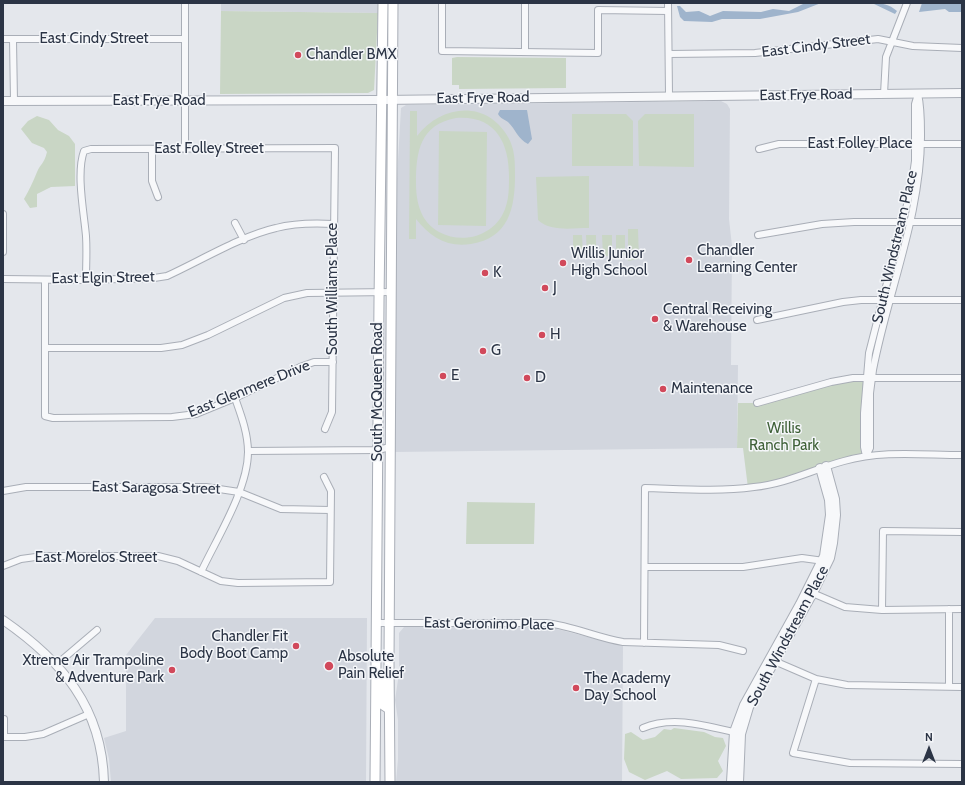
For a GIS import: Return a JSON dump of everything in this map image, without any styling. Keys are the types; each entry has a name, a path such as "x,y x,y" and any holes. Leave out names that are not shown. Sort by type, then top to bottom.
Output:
{"main road":[{"name":"South McQueen Road","path":"375,782 383,3"},
{"name":"South McQueen Road","path":"390,782 389,623 393,3"},
{"path":"377,666 383,681 383,705 389,709"}],"street":[{"path":"185,149 186,3"},
{"path":"442,3 442,51 598,53 598,10 668,11"},
{"path":"525,3 525,52"},
{"path":"668,3 669,96"},
{"path":"884,94 886,57 907,3"},
{"name":"East Cindy Street","path":"3,39 185,39"},
{"name":"East Cindy Street","path":"669,54 755,53 864,39 892,41 913,46 962,48"},
{"path":"13,40 14,101"},
{"name":"East Frye Road","path":"3,101 382,100 962,93"},
{"name":"South Windstream Place","path":"866,456 864,447 864,420 870,353 887,300 906,222 919,181 918,144 921,107 918,94"},
{"name":"East Folley Place","path":"759,149 779,144 962,144"},
{"name":"East Folley Street","path":"86,280 86,238 82,197 82,157 84,151 92,149 335,148"},
{"name":"South Williams Place","path":"325,429 332,412 335,148"},
{"path":"152,149 152,181 158,197"},
{"path":"3,214 3,252"},
{"path":"758,235 822,224 962,222"},
{"path":"236,223 244,240"},
{"name":"East Elgin Street","path":"3,279 86,280 154,278 167,276 258,233 282,226 300,223 333,224"},
{"path":"45,280 45,348 161,348 182,345 284,298 308,293 392,292"},
{"path":"757,320 842,302 887,300 962,300"},
{"name":"East Glenmere Drive","path":"45,348 45,416 53,418 172,417 196,414 236,398 300,367 314,362 333,362"},
{"path":"757,403 831,382 869,377 962,378"},
{"path":"200,572 239,492 247,467 248,451 245,429 236,398"},
{"path":"248,451 378,450 390,447"},
{"path":"644,643 645,488 730,490 778,483 823,467 866,456 962,455"},
{"name":"South Windstream Place","path":"731,782 737,733 744,705 772,660 810,592 825,561 830,515 823,467"},
{"path":"324,477 330,491 330,510"},
{"name":"East Saragosa Street","path":"3,491 26,487 206,487 239,492 281,509 330,510"},
{"name":"East Morelos Street","path":"3,566 22,559 42,556 158,556 178,561 222,581 238,583 330,582 330,510"},
{"path":"882,610 883,531 962,532"},
{"path":"645,567 743,567 802,558 825,561"},
{"path":"810,592 845,607 882,610 962,609"},
{"path":"949,609 949,686"},
{"path":"3,620 37,646 57,664 77,690 89,714 100,747 104,782"},
{"name":"East Geronimo Place","path":"377,623 546,623 564,626 611,640 644,643 719,645 743,651"},
{"path":"57,664 97,630"},
{"path":"772,660 816,679 847,685 962,687"},
{"path":"816,679 793,753 850,763 962,764"},
{"path":"4,719 4,737 25,737 43,734 89,714"},
{"path":"643,728 655,723 668,721 737,733"},
{"name":"South Windstream Place","path":"737,733 739,782"}],"shaded area":[{"path":"221,3 378,3 378,13 221,11"},
{"name":"Willis Junior High School","path":"721,101 727,104 730,109 729,219 732,246 731,365 738,365 737,448 393,452 395,214 401,108 406,105"},
{"path":"155,618 367,618 366,782 111,782 109,759 104,738 126,731 126,655"},
{"path":"404,627 549,627 623,646 622,782 396,782 398,759 398,720 395,700 399,673 399,633"}],"green space":[{"name":"Chandler BMX","path":"221,11 378,13 374,90 368,93 220,94"},
{"path":"452,58 566,58 566,88 459,89 459,85 452,85"},
{"path":"410,111 417,111 417,136 438,118 451,113 463,111 476,112 488,116 499,125 508,137 514,156 515,187 513,199 511,210 502,228 484,241 463,245 447,243 440,240 427,231 416,219 416,239 409,239","holes":["456,118 469,118 481,121 490,126 503,142 508,164 509,191 506,206 502,216 496,224 479,235 459,238 439,232 433,228 424,217 417,198 416,171 419,150 422,141 428,133 444,121"]},
{"path":"572,114 626,114 633,121 633,166 572,166"},
{"path":"645,114 694,114 694,167 639,166 638,121"},
{"path":"37,116 49,120 58,130 69,136 75,144 75,186 51,187 37,194 37,207 30,208 24,199 38,169 45,159 47,152 44,148 32,143 21,129 28,121"},
{"path":"439,131 487,132 486,226 438,225"},
{"path":"589,176 589,228 555,228 543,224 538,220 536,177"},
{"path":"628,229 638,229 639,259 628,261"},
{"path":"573,235 582,235 583,256 573,256"},
{"path":"586,235 596,235 596,256 587,256"},
{"path":"602,235 612,235 612,256 603,256"},
{"path":"616,235 625,235 625,255 616,256"},
{"name":"Willis Ranch Park","path":"869,377 866,456 748,488 743,448 737,448 738,403 757,403 831,382"},
{"path":"467,502 535,503 534,544 466,544"},
{"path":"674,728 704,732 715,737 723,738 726,746 718,761 723,771 717,778 681,779 667,771 645,780 629,772 624,759 625,734 631,732 643,740 655,737 664,729 671,730"}],"water":[{"path":"805,3 821,3 798,12 760,19 722,19 712,22 684,21 680,17 677,6 680,6 686,12 699,11 710,16 723,11 761,12 773,9 789,11"},
{"path":"872,3 885,4 897,11 895,14"},
{"path":"922,3 961,3 962,12 949,12 945,9 919,12"},
{"path":"500,110 527,110 532,139 528,144 519,137 508,122 499,116 498,114"}],"place":[{"name":"Chandler BMX","path":"298,55"},
{"name":"Chandler Learning Center","path":"689,260"},
{"name":"Willis Junior High School","path":"563,263"},
{"name":"K","path":"485,273"},
{"name":"J","path":"545,288"},
{"name":"Central Receiving & Warehouse","path":"655,319"},
{"name":"H","path":"542,335"},
{"name":"G","path":"483,351"},
{"name":"E","path":"443,376"},
{"name":"D","path":"527,378"},
{"name":"Maintenance","path":"663,389"},
{"name":"Chandler Fit Body Boot Camp","path":"296,646"},
{"name":"Absolute Pain Relief","path":"329,666"},
{"name":"Xtreme Air Trampoline & Adventure Park","path":"172,670"},
{"name":"The Academy Day School","path":"576,688"}]}
